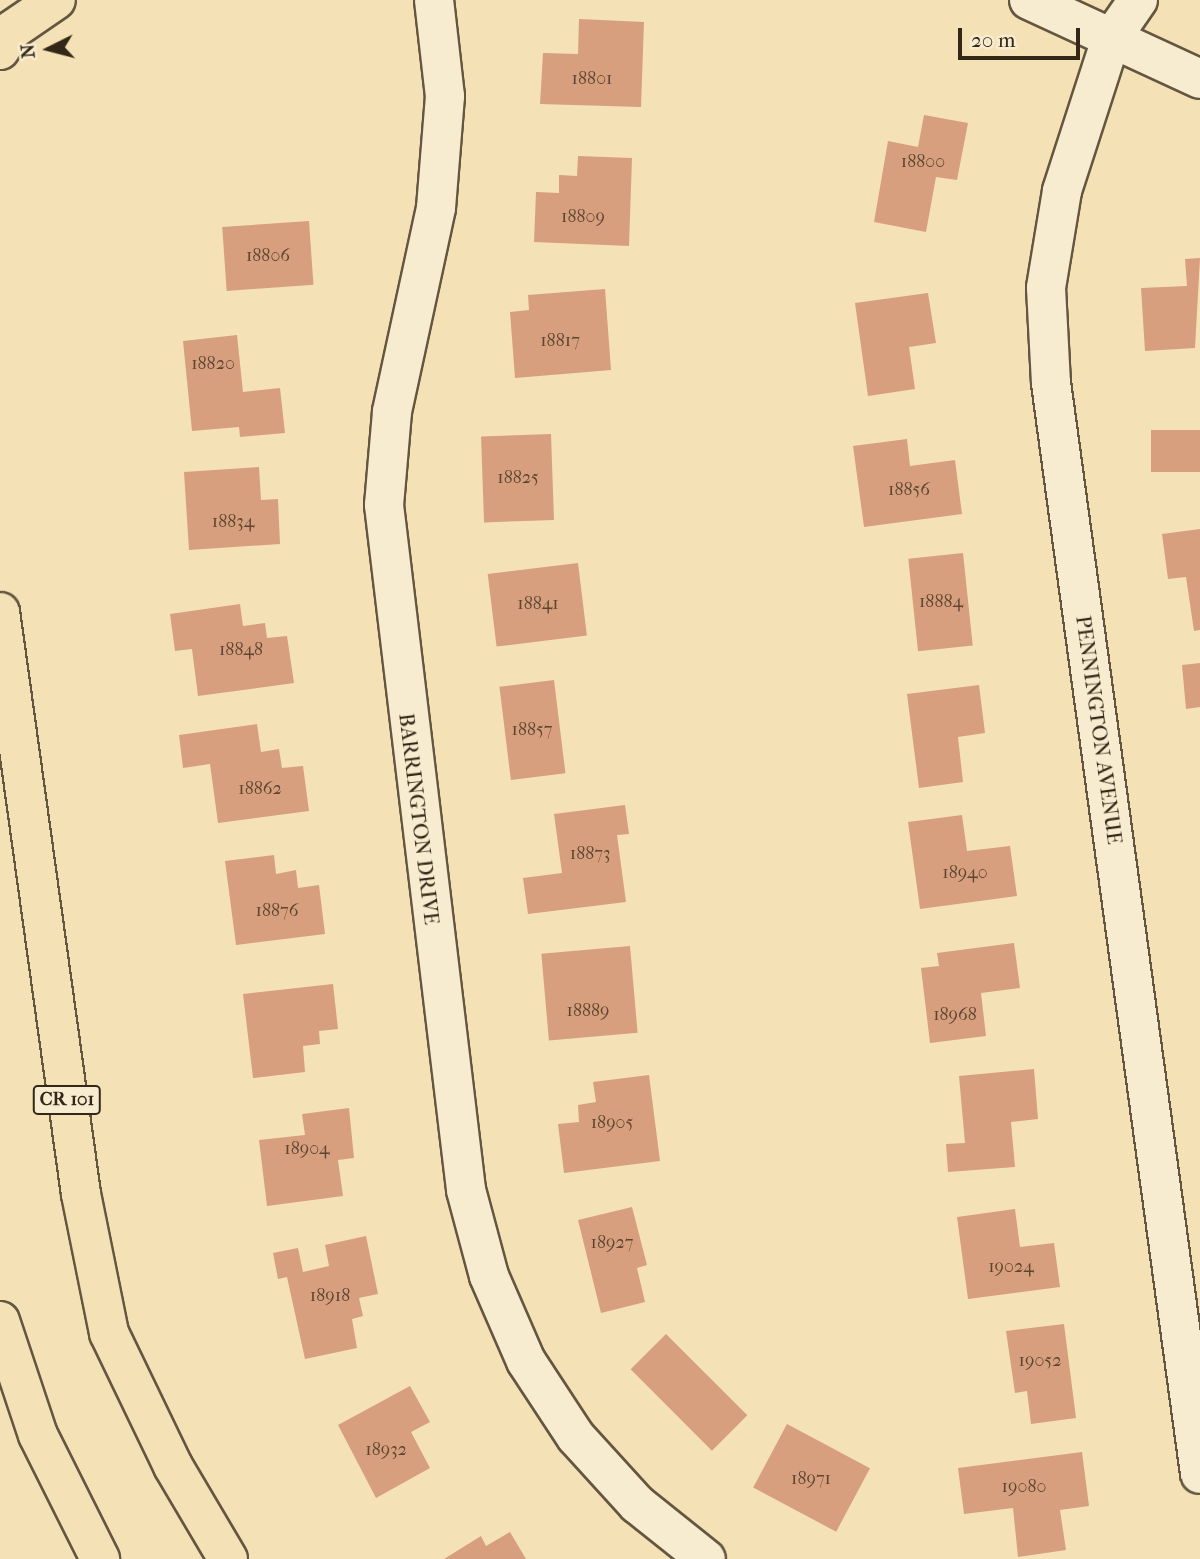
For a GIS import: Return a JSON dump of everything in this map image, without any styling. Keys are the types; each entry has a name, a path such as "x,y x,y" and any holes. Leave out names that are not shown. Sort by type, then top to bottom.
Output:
{"main road":[{"path":"0,50 12,30 56,0"},
{"name":"CR 101","path":"0,612 81,1194 109,1333 173,1466 228,1559"},
{"path":"0,1321 38,1435 100,1559"}],"street":[{"name":"BARRINGTON DRIVE","path":"434,0 445,96 436,208 392,412 384,505 466,1190 489,1276 533,1372 576,1437 637,1504 706,1559"},
{"path":"1029,0 1200,79"},
{"name":"PENNINGTON AVENUE","path":"1138,0 1111,39 1062,191 1046,288 1051,383 1200,1474"}],"building":[{"path":"579,19 644,22 641,107 540,104 543,53 578,54"},
{"path":"924,115 968,123 957,180 936,177 926,232 874,222 888,141 918,147"},
{"path":"578,156 632,158 629,246 534,242 536,192 559,193 559,175 577,176"},
{"path":"309,221 313,285 227,291 222,227"},
{"path":"1200,258 1195,348 1145,351 1141,288 1187,286 1185,259"},
{"path":"605,289 611,370 515,378 510,312 529,310 528,295"},
{"path":"928,293 936,343 909,347 915,389 868,396 855,303"},
{"path":"237,335 243,392 280,388 285,433 240,437 239,427 192,431 183,341"},
{"path":"1151,430 1200,430 1200,472 1151,472"},
{"path":"551,434 554,520 484,522 481,436"},
{"path":"907,439 910,466 955,460 962,514 864,527 853,446"},
{"path":"259,467 261,500 278,499 280,544 189,550 184,472"},
{"path":"1200,529 1200,630 1194,631 1186,577 1168,579 1162,534"},
{"path":"963,553 973,645 918,651 908,559"},
{"path":"578,563 587,635 497,647 488,574"},
{"path":"240,604 243,626 265,623 267,638 287,636 294,683 198,696 192,649 175,651 170,614"},
{"path":"1200,663 1200,707 1186,709 1182,665"},
{"path":"554,680 565,773 511,780 499,687"},
{"path":"979,685 985,733 958,737 963,782 919,788 907,694"},
{"path":"257,724 261,752 279,749 282,768 303,766 309,811 218,823 210,764 183,768 179,735"},
{"path":"625,805 629,834 617,835 626,902 528,914 523,878 562,873 554,814"},
{"path":"962,815 967,851 1010,846 1017,896 920,909 908,822"},
{"path":"274,855 276,874 296,870 298,888 319,885 325,934 236,945 225,861"},
{"path":"1014,943 1020,988 981,993 986,1036 930,1043 921,968 939,966 937,953"},
{"path":"630,946 638,1033 549,1040 541,954"},
{"path":"333,984 338,1029 319,1031 320,1044 303,1046 305,1072 253,1078 243,994"},
{"path":"1034,1069 1038,1119 1011,1122 1015,1167 948,1172 946,1144 965,1143 959,1076"},
{"path":"649,1075 660,1161 564,1173 558,1124 579,1122 578,1105 596,1102 593,1082"},
{"path":"349,1108 354,1158 338,1160 343,1196 267,1206 259,1140 305,1135 302,1114"},
{"path":"632,1207 647,1265 637,1268 645,1302 601,1313 578,1220"},
{"path":"1015,1209 1020,1247 1054,1243 1060,1287 968,1299 957,1217"},
{"path":"366,1236 378,1294 359,1298 363,1316 352,1319 357,1348 305,1359 287,1277 278,1279 273,1253 298,1248 303,1272 329,1266 325,1245"},
{"path":"1064,1324 1076,1418 1031,1424 1027,1391 1015,1393 1006,1331"},
{"path":"666,1334 747,1415 712,1451 631,1369"},
{"path":"410,1386 430,1422 411,1432 430,1468 376,1498 338,1425"},
{"path":"787,1424 870,1468 836,1532 753,1488"},
{"path":"1082,1452 1089,1506 1060,1510 1066,1550 1018,1557 1013,1508 964,1514 958,1468"},
{"path":"510,1532 526,1559 444,1559 481,1536 486,1546"}]}
